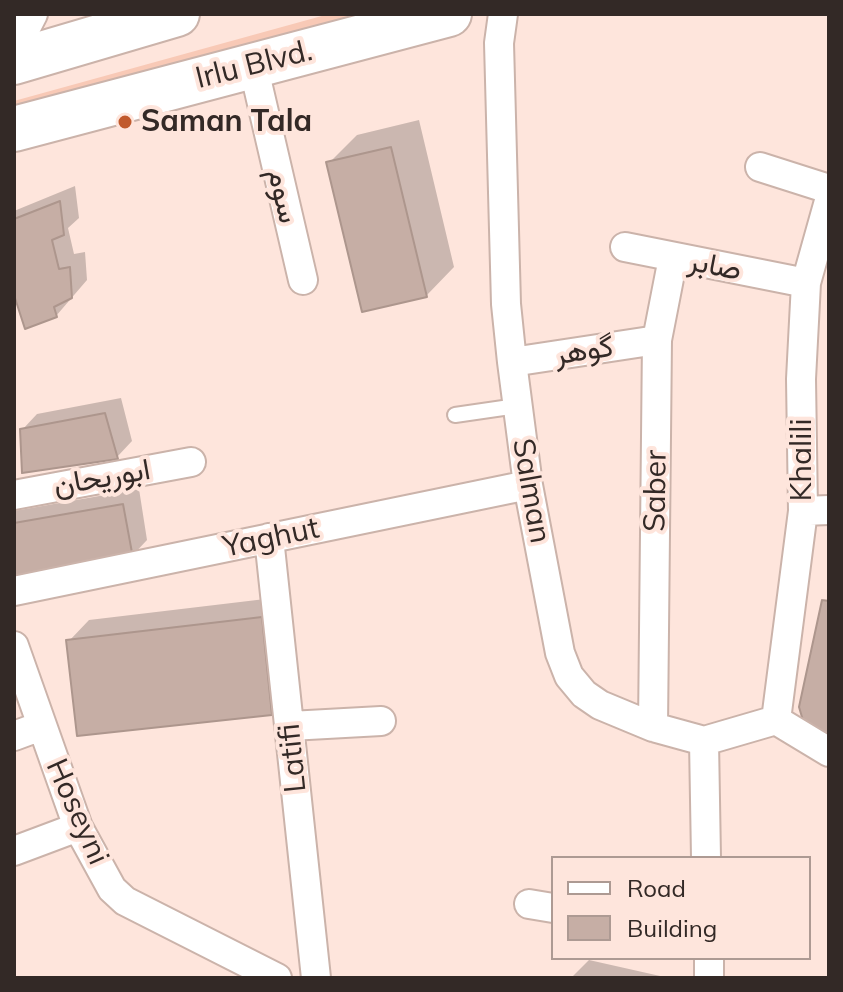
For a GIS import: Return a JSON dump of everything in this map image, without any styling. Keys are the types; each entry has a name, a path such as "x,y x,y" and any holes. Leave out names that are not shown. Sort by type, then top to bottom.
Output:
{"main road":[{"path":"14,62 177,14"},
{"name":"Irlu Blvd.","path":"14,129 402,22 449,14"}],"street":[{"path":"14,51 33,14"},
{"name":"Salman","path":"503,14 499,43 506,304 528,485 560,653 569,676 584,694 600,705 653,727 704,741"},
{"name":"سوم","path":"253,65 303,280"},
{"path":"760,167 829,189"},
{"name":"Khalili","path":"776,720 816,511 801,379 816,313 806,283 829,201"},
{"name":"صابر","path":"625,247 806,283"},
{"name":"Saber","path":"653,727 657,340 673,258"},
{"name":"گوهر","path":"512,362 657,340"},
{"name":"ابوریحان","path":"14,495 191,462"},
{"name":"Yaghut","path":"14,591 528,485"},
{"name":"Latifi","path":"269,538 316,978"},
{"name":"Hoseyni","path":"14,646 78,827 112,889 125,901 277,978"},
{"path":"706,856 704,741 776,720 829,752"},
{"path":"290,726 381,721"},
{"path":"14,736 41,726"},
{"path":"14,851 78,827"}],"lane":[{"path":"455,415 517,406"}],"shaded area":[{"path":"329,14 404,14 14,117 14,101"}],"building":[{"path":"391,147 427,297 362,312 326,162"},
{"path":"60,201 64,235 52,240 59,269 70,267 72,298 54,307 57,317 25,329 14,295 14,219"},
{"path":"105,413 118,459 22,473 20,429"},
{"path":"123,504 133,558 14,578 14,523"},
{"path":"822,600 829,601 829,738 804,724 799,707"},
{"path":"262,617 272,715 77,736 66,640"}],"place":[{"name":"Saman Tala","path":"125,122"}]}
